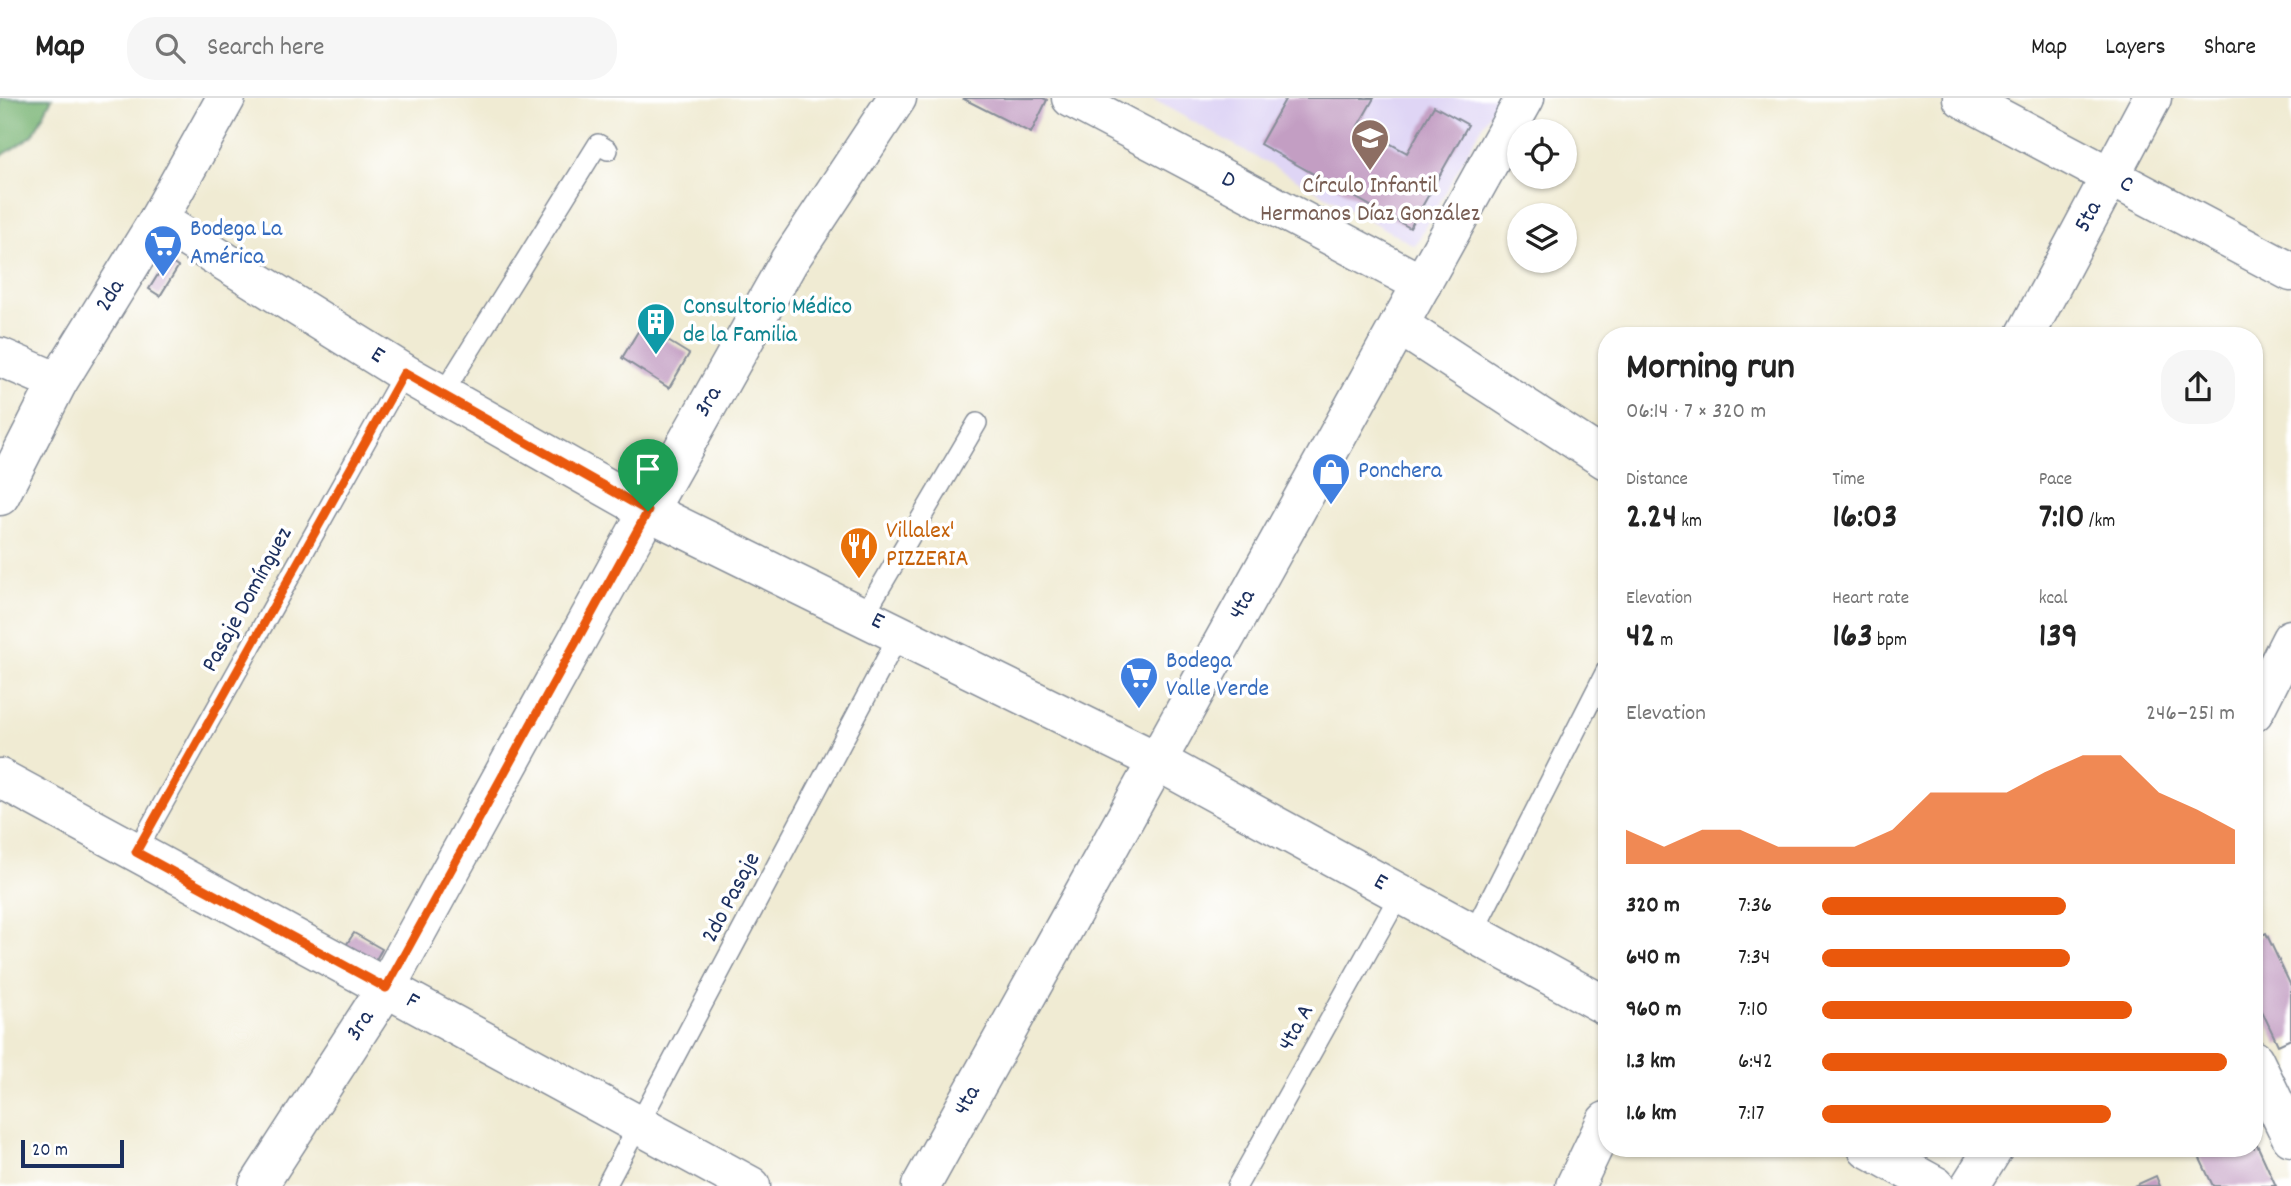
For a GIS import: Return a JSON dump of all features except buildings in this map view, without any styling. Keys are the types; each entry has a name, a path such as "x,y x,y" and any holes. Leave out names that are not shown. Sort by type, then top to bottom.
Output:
{"street":[{"name":"2da","path":"0,496 58,382 158,220 226,98"},
{"name":"3ra","path":"258,1186 386,988 648,511 789,261 897,98"},
{"name":"D","path":"1071,98 1422,284"},
{"name":"4ta","path":"921,1186 1525,98"},
{"name":"C","path":"1962,98 2291,272"},
{"name":"5ta","path":"2030,327 2152,98"},
{"name":"E","path":"158,220 404,373 648,511 1157,761 1598,1002"},
{"path":"1399,325 1598,455"},
{"path":"0,358 58,382"},
{"path":"2263,694 2291,639"},
{"name":"F","path":"0,778 751,1186"},
{"path":"2263,1079 2291,1137"},
{"path":"1575,1186 1598,1138"},
{"path":"1883,1157 1936,1186"},
{"path":"1970,1186 1988,1157"}],"lane":[{"path":"442,395 598,144 608,150"},
{"name":"Pasaje Domínguez","path":"136,852 404,373"},
{"path":"864,615 977,423"},
{"name":"2do Pasaje","path":"606,1186 900,633"},
{"path":"1472,933 1598,687"},
{"name":"4ta A","path":"1237,1186 1400,894"}],"shaded area":[{"name":"Círculo Infantil Hermanos Díaz González","path":"1151,98 1498,98 1415,246"}],"green space":[{"path":"0,98 52,98 33,135 0,157"}],"place":[{"name":"Círculo Infantil Hermanos Díaz González","path":"1370,172"},
{"name":"Bodega La América","path":"163,278"},
{"name":"Consultorio Médico de la Familia","path":"656,356"},
{"name":"Ponchera","path":"1331,506"},
{"name":"Villalex' PIZZERIA","path":"859,580"},
{"name":"Bodega Valle Verde","path":"1139,710"}],"route":[{"path":"404,373 648,511 386,988 136,852 404,373"}]}
